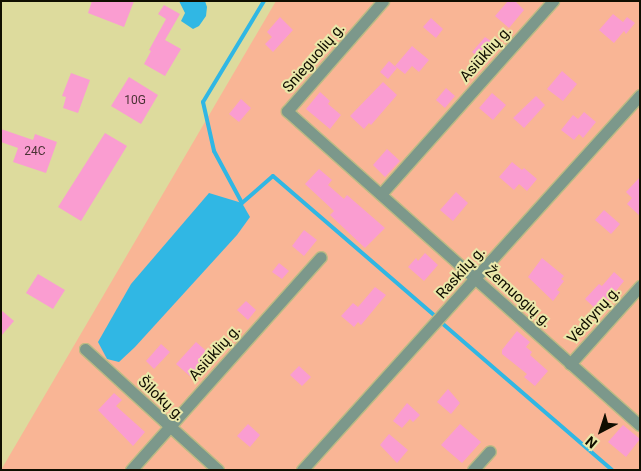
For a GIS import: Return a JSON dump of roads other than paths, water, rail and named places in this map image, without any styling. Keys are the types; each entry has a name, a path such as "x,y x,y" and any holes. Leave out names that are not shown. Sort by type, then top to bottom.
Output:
{"street":[{"name":"Snieguolių g.","path":"287,111 383,1"},
{"name":"Asiūklių g.","path":"381,194 553,1"},
{"name":"Raskilų g.","path":"302,470 640,95"},
{"name":"Žemuogių g.","path":"287,111 640,426"},
{"name":"Asiūklių g.","path":"131,470 321,257"},
{"name":"Vėdrynų g.","path":"570,364 640,286"},
{"name":"Šilokų g.","path":"85,349 218,470"},
{"path":"473,470 490,451"}],"water":[{"path":"179,1 205,1 207,7 206,16 199,26 193,29 181,21 185,13"},
{"path":"209,193 242,203 250,217 237,235 135,347 119,362 107,359 98,342 131,284"}],"waterway":[{"path":"264,1 203,102 214,151 242,203 273,176 434,315"},
{"path":"443,324 612,470"}]}
